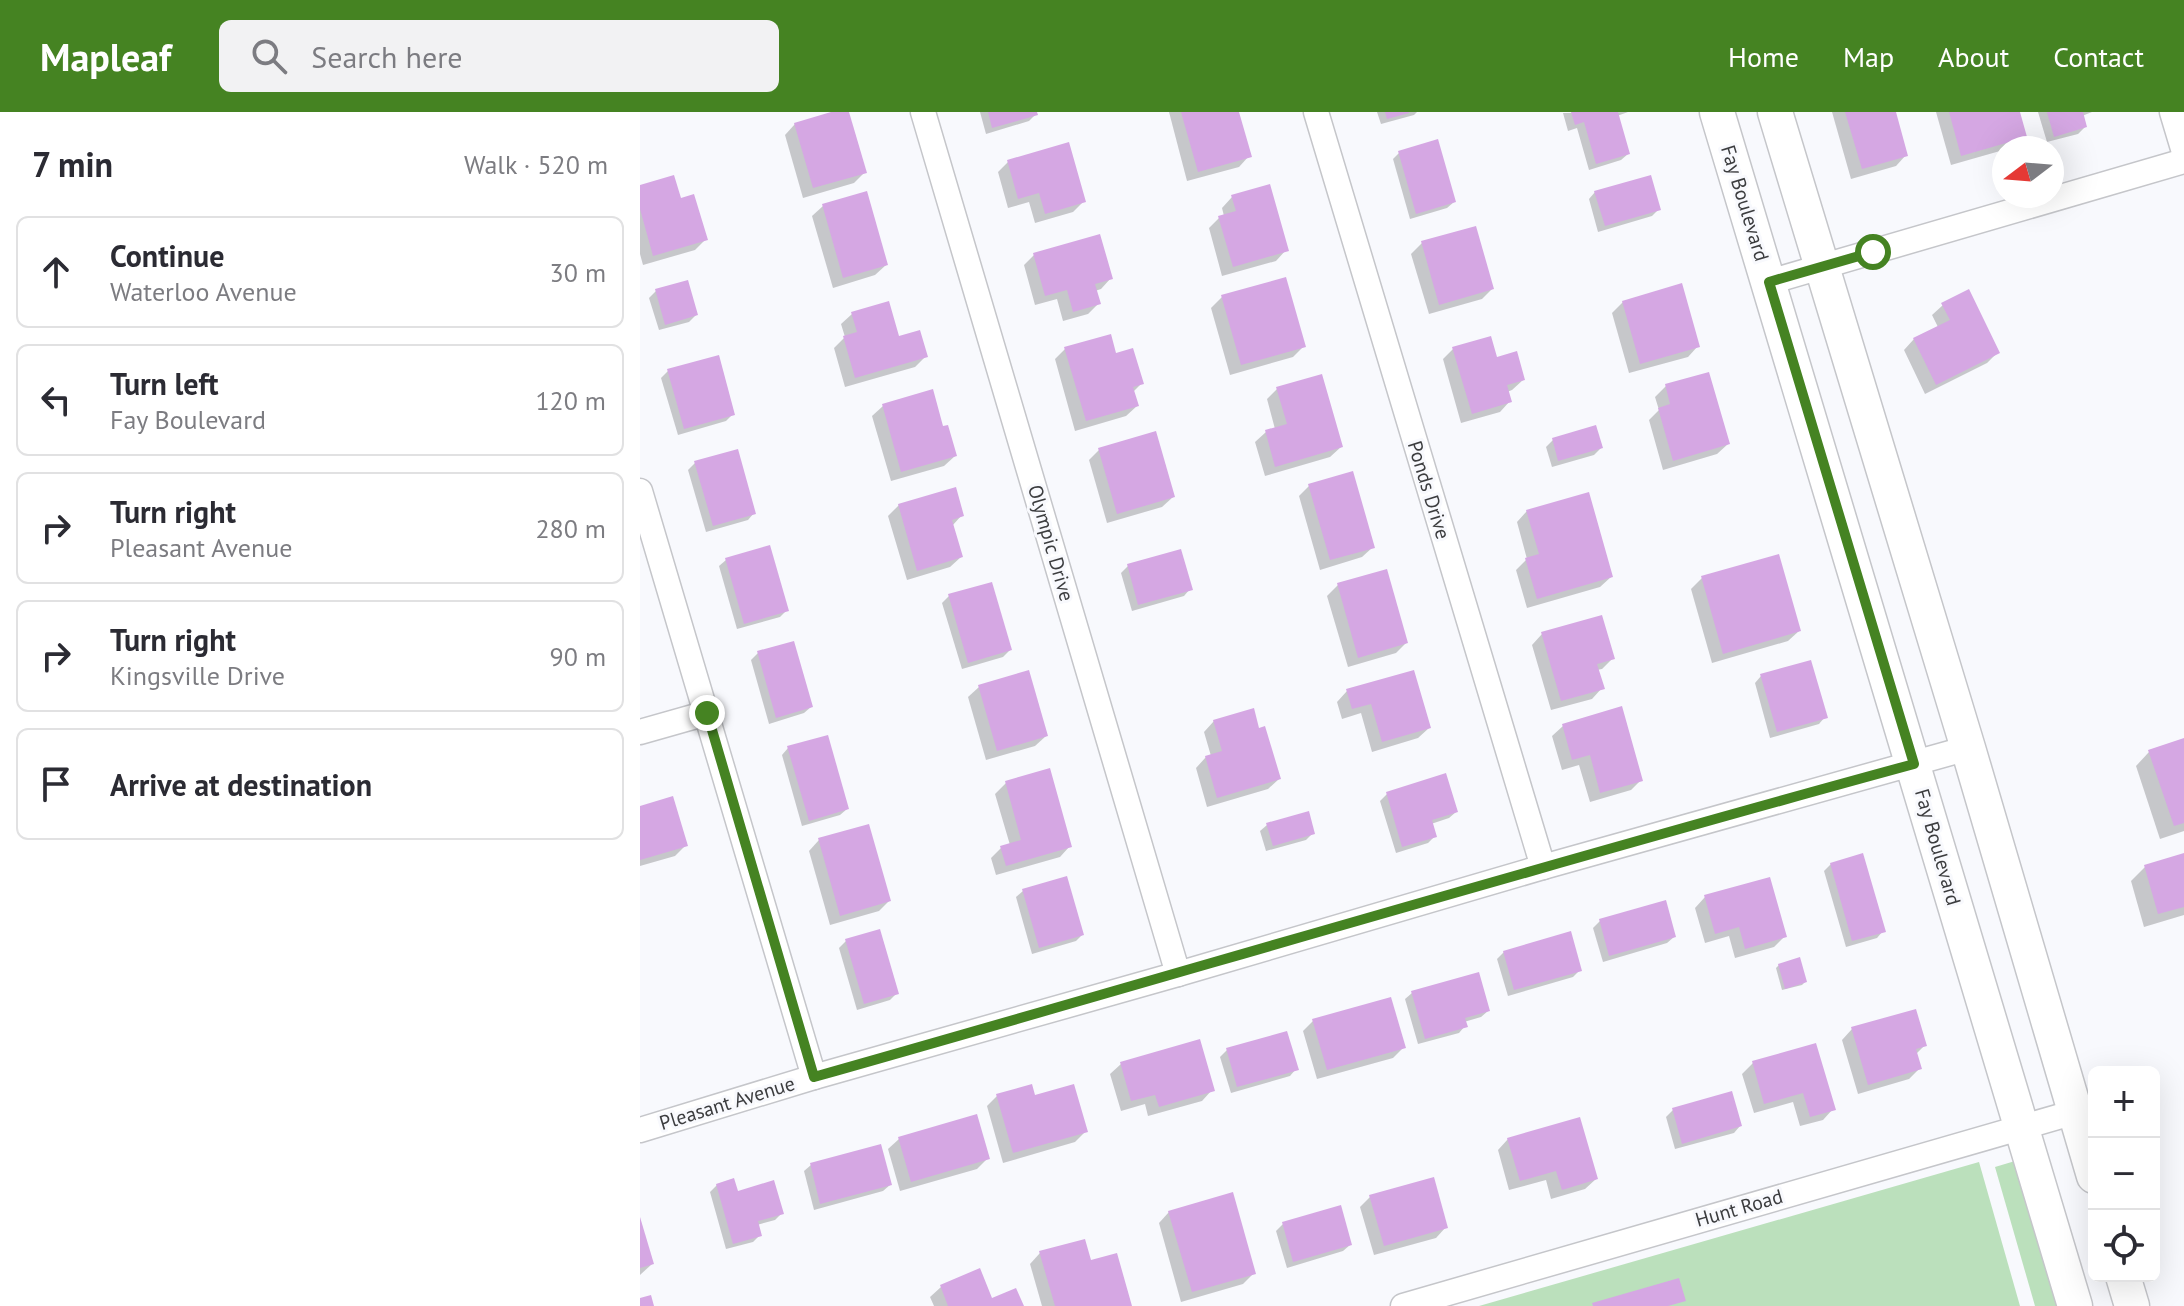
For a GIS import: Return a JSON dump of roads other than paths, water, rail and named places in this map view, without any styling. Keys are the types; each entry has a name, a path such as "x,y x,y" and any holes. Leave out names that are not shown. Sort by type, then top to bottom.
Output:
{"main road":[{"name":"Fay Boulevard","path":"1717,112 2075,1306"},
{"path":"1775,112 2088,1156"},
{"path":"2125,1282 2132,1306"}],"street":[{"name":"Olympic Drive","path":"923,112 1178,974"},
{"name":"Ponds Drive","path":"1316,112 1543,867"},
{"path":"2172,112 2184,152"},
{"path":"1769,282 2184,161"},
{"path":"640,491 814,1077"},
{"path":"640,732 707,713"},
{"name":"Pleasant Avenue","path":"640,1130 1543,867 1968,748"},
{"name":"Hunt Road","path":"1403,1306 2075,1112"}]}
